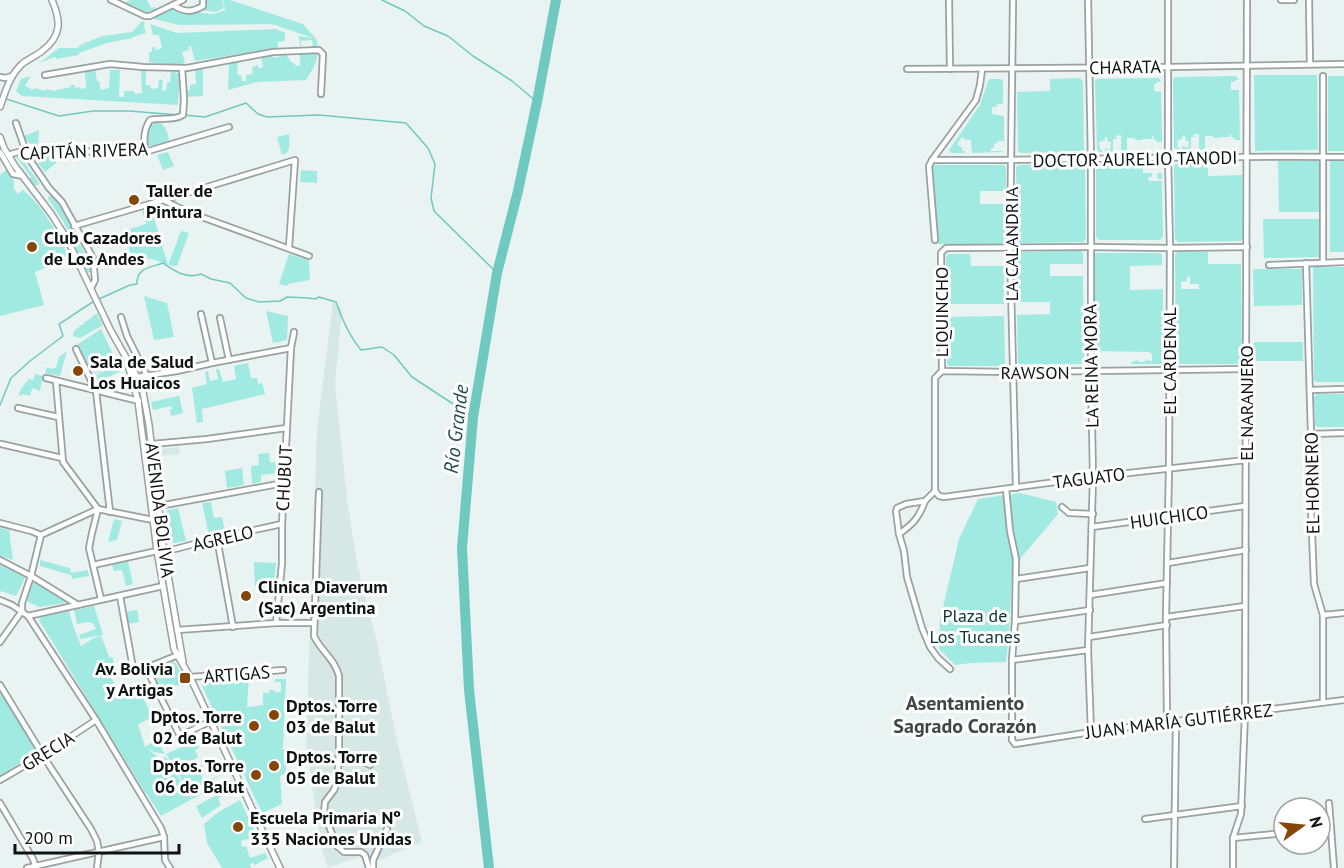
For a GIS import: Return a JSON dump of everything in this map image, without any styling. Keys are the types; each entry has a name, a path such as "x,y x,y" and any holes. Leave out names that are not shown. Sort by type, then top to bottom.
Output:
{"street":[{"path":"0,106 12,76 22,64 43,50 54,38 59,21 52,0"},
{"path":"111,0 145,16 150,16 183,0"},
{"path":"173,5 182,11 189,12 203,6 203,0"},
{"path":"949,0 950,69"},
{"name":"LA CALANDRIA","path":"1013,0 1010,248 1016,488"},
{"name":"LA REINA MORA","path":"1088,0 1091,160 1090,372 1093,477 1088,650 1091,732"},
{"name":"EL CARDENAL","path":"1167,722 1170,248 1168,0"},
{"name":"EL NARANJERO","path":"1233,868 1233,838 1242,806 1245,713 1247,0"},
{"path":"1281,0 1294,0"},
{"path":"1309,0 1310,64"},
{"path":"45,75 110,64 182,68 273,52 319,50 323,54 321,94"},
{"name":"CHARATA","path":"907,69 1344,64"},
{"path":"145,152 144,135 150,120 176,118 183,115 182,68"},
{"path":"932,160 976,100 981,85 982,69"},
{"path":"0,77 12,76"},
{"path":"1323,76 1323,263"},
{"path":"16,123 30,160 49,188 62,202 93,258 95,280 91,288"},
{"name":"CAPITÁN RIVERA","path":"8,155 28,151 145,152 229,127"},
{"name":"AVENIDA BOLIVIA","path":"0,137 8,155 60,227 137,378 152,444 164,552 183,662"},
{"path":"0,152 13,174 22,176"},
{"name":"DOCTOR AURELIO TANODI","path":"932,160 1344,156"},
{"path":"74,225 294,160 289,247"},
{"name":"LIQUINCHO","path":"932,160 929,166 935,240"},
{"path":"162,200 188,212 309,256"},
{"name":"LIQUINCHO","path":"935,491 935,378 942,371 941,253 946,248 954,247 1010,248"},
{"path":"1010,248 1247,247"},
{"path":"1269,265 1344,262"},
{"name":"EL HORNERO","path":"1306,263 1311,507 1314,584 1323,615 1323,702"},
{"path":"201,314 212,363"},
{"path":"121,317 127,336 147,376"},
{"path":"220,318 229,360"},
{"name":"CHUBUT","path":"276,623 282,564 286,428 294,333"},
{"path":"137,378 291,348"},
{"path":"76,349 96,391 110,512"},
{"name":"AVENIDA BOLIVIA","path":"127,361 142,401 153,520 174,649 183,662 280,868"},
{"name":"RAWSON","path":"942,371 1090,372 1246,369"},
{"path":"46,378 142,401"},
{"path":"56,381 63,462 98,509"},
{"path":"1310,390 1344,389"},
{"path":"18,408 58,417"},
{"path":"152,444 286,428"},
{"path":"1311,434 1344,433"},
{"path":"1,444 62,458"},
{"name":"TAGUATO","path":"935,491 939,496 944,497 1246,460"},
{"path":"159,506 284,483"},
{"path":"1006,489 1010,531 1016,559 1012,660 1088,650"},
{"path":"899,534 913,524 925,501 935,491"},
{"path":"319,492 314,636 333,662 339,676 337,783 325,802 324,813 338,847 344,852 361,852 365,855 371,868"},
{"path":"925,501 897,508 899,534 904,551 907,577 922,628 930,647 950,669"},
{"name":"HUICHICO","path":"1092,527 1245,506"},
{"path":"1062,507 1069,513 1093,514"},
{"path":"98,509 89,548 100,599"},
{"path":"0,523 40,535 98,509 153,520"},
{"name":"AGRELO","path":"164,552 282,524"},
{"path":"0,642 22,611 22,603 40,535"},
{"path":"218,538 233,627"},
{"path":"1168,563 1246,550"},
{"path":"93,565 157,551"},
{"path":"0,560 78,605"},
{"path":"1016,579 1090,568"},
{"path":"1090,594 1167,583"},
{"path":"28,616 163,586"},
{"path":"120,596 133,668 138,670 146,668 178,655"},
{"path":"0,600 28,616 96,720 161,828 164,837 163,868"},
{"path":"1167,617 1245,606"},
{"path":"1015,621 1089,610"},
{"path":"1323,615 1344,613"},
{"path":"177,630 314,622"},
{"path":"1089,637 1167,625"},
{"name":"JUAN MARÍA GUTIÉRREZ","path":"1012,660 1011,734 1015,744 1091,732 1344,700"},
{"path":"146,668 180,736 211,721"},
{"name":"ARTIGAS","path":"190,677 283,670"},
{"path":"0,685 91,829 99,852 97,868"},
{"name":"GRECIA","path":"0,780 96,720"},
{"path":"1174,868 1176,721"},
{"path":"339,752 345,759 357,759 370,765"},
{"path":"0,803 36,867"},
{"path":"1145,819 1242,806"},
{"path":"371,868 376,850 387,829"},
{"path":"1233,838 1272,834"},
{"path":"27,868 164,837"},
{"path":"1332,841 1334,868"},
{"path":"165,860 171,868"}],"shaded area":[{"path":"333,302 342,309 335,384 347,499 357,563 422,842 374,862 376,868 365,868 361,856 328,868 321,847 306,744 317,430"},
{"path":"100,359 105,371 93,377 87,365"},
{"path":"179,447 180,454 159,456 161,449"}],"green space":[{"path":"130,0 147,0 151,8 156,9 147,12 140,11 124,3"},
{"path":"205,0 222,0 224,8 216,12 200,10"},
{"path":"223,0 230,0 303,24 317,40 318,47 313,47 312,40 301,41 300,46 299,36 313,38 275,25 179,25 150,18 171,8 188,13 217,13 225,10"},
{"path":"142,21 145,22 146,33 107,43 79,53 79,55 56,59 55,57 39,63 59,48 77,48 103,36 132,32"},
{"path":"150,24 177,33 276,29 285,33 285,41 278,42 278,48 195,61 191,46 188,47 189,50 182,52 185,63 177,65 149,62 149,52 152,52 152,47 156,50 162,48 159,35 153,35"},
{"path":"319,51 314,67 306,80 257,82 228,90 229,63 238,62 237,75 241,75 242,81 246,81 246,75 253,74 252,67 258,65 258,68 262,68 261,58 286,55 296,66 300,65 299,53"},
{"path":"203,68 203,96 183,97 182,90 190,90 190,85 196,84 195,69"},
{"path":"95,70 101,90 109,88 110,70 120,70 119,97 124,97 124,91 142,93 141,71 146,71 146,85 150,85 151,89 158,88 159,79 163,80 162,90 166,91 171,71 180,74 178,105 22,96 16,91 21,79 31,76 25,86 33,90 34,88 55,91 71,87 71,85 75,85 75,88 86,88 85,71"},
{"path":"1254,75 1317,75 1318,150 1255,151"},
{"path":"1236,76 1239,80 1231,82 1231,90 1239,90 1240,140 1232,138 1231,134 1229,137 1219,138 1205,136 1205,150 1199,150 1199,134 1193,134 1195,137 1191,137 1191,150 1182,151 1182,146 1188,148 1189,141 1186,141 1183,135 1182,139 1177,141 1180,151 1177,151 1174,148 1173,79 1175,77"},
{"path":"1328,76 1344,76 1344,151 1328,151"},
{"path":"1080,78 1083,81 1084,150 1081,152 1021,153 1018,151 1017,92 1050,91 1050,79"},
{"path":"1159,78 1161,82 1154,84 1154,91 1161,92 1162,142 1154,140 1153,135 1152,139 1127,138 1127,152 1121,152 1121,135 1115,136 1117,139 1113,139 1113,152 1105,152 1105,148 1110,150 1111,142 1108,142 1105,137 1105,140 1099,142 1102,152 1099,152 1097,150 1095,81 1097,79"},
{"path":"990,79 1003,81 1003,104 992,107 992,114 1004,116 1004,141 994,144 991,151 1003,151 972,153 971,140 962,137 957,144 965,153 951,153 949,150 980,105"},
{"path":"158,121 166,131 169,143 148,146 146,138 148,131"},
{"path":"39,130 38,145 28,142 24,136"},
{"path":"289,134 289,150 282,155 277,137"},
{"path":"168,152 174,166 163,170 157,155"},
{"path":"35,154 56,156 56,163 45,172 34,158"},
{"path":"18,156 40,184 34,186 29,179 31,177 16,157"},
{"path":"1278,161 1319,161 1320,212 1279,212"},
{"path":"1330,161 1344,161 1344,252 1330,252"},
{"path":"1208,163 1208,176 1242,175 1243,238 1241,241 1178,242 1175,239 1174,166 1176,164"},
{"path":"1082,164 1085,166 1086,239 1083,242 1020,243 1018,240 1016,167 1019,165"},
{"path":"933,165 1004,165 1006,167 1006,191 980,191 980,204 1006,204 1007,241 1004,244 939,244 937,242 931,168"},
{"path":"1099,165 1143,165 1143,173 1152,173 1152,177 1148,177 1149,181 1162,181 1163,237 1160,240 1099,240 1096,237 1096,168"},
{"name":"Club Cazadores de Los Andes","path":"7,169 14,181 14,189 18,194 23,190 38,204 69,258 35,272 44,305 0,316 0,175"},
{"path":"301,170 317,171 317,183 300,182"},
{"path":"1157,173 1162,173 1162,179 1158,179"},
{"path":"51,195 63,211 78,239 90,267 88,273 63,221 48,199"},
{"path":"151,208 168,265 152,259 131,256 123,231 146,224 142,211"},
{"path":"1263,219 1323,219 1323,257 1264,258"},
{"path":"181,231 189,233 177,266 168,265"},
{"path":"1081,251 1083,264 1050,264 1050,276 1083,276 1084,362 1082,364 1020,365 1018,362 1017,315 1050,314 1050,302 1017,302 1017,254 1019,252"},
{"path":"1177,252 1208,252 1208,264 1241,264 1242,362 1239,364 1178,364 1176,362 1175,255","holes":["1187,277 1190,277 1190,284 1199,284 1199,289 1181,289 1181,282 1187,281"]},
{"path":"1096,253 1160,253 1162,255 1162,265 1130,266 1130,290 1163,289 1163,361 1161,364 1131,364 1138,360 1139,362 1152,361 1152,354 1149,352 1095,351 1094,255"},
{"path":"289,254 309,260 310,280 287,286 279,284"},
{"path":"948,254 970,254 971,266 1004,266 1004,304 946,304 946,257"},
{"path":"1313,267 1344,267 1344,382 1316,382 1314,380"},
{"path":"1253,269 1302,269 1302,305 1254,306"},
{"path":"144,296 167,303 174,337 154,340"},
{"path":"266,311 288,316 287,340 273,343"},
{"path":"97,313 103,325 80,338 73,336 74,331"},
{"path":"1004,316 1005,363 1002,366 949,366 947,364 946,317"},
{"path":"101,329 121,371 95,383 93,377 105,371 100,359 87,365 78,344"},
{"path":"1254,342 1303,342 1303,361 1254,361"},
{"path":"67,351 60,376 45,373 47,367 56,368 59,357"},
{"path":"248,363 251,378 257,378 258,384 262,383 265,394 202,409 203,422 197,423 192,388 207,384 205,372 208,371 210,381 218,379 216,369 219,369 223,382 236,379 234,366"},
{"path":"35,374 43,376 40,391 32,388 30,396 19,395 23,386 29,379 33,380"},
{"path":"1317,394 1344,394 1344,427 1317,427 1315,425 1314,397"},
{"path":"179,396 183,413 171,416 171,406 153,410 151,402"},
{"path":"144,406 161,550 160,550"},
{"path":"269,453 270,463 279,461 278,473 261,475 261,482 252,484 251,466 259,465 258,454"},
{"path":"242,468 244,485 227,488 225,471"},
{"name":"Plaza de Los Tucanes","path":"1020,493 1056,502 1058,514 1020,559 1012,577 1006,662 955,665 939,649 940,620 959,539 978,499"},
{"path":"211,502 214,518 222,517 225,532 209,535 202,503"},
{"path":"178,508 186,541 174,543 170,541 166,513 168,510"},
{"path":"114,519 122,521 117,540 108,542"},
{"path":"0,528 9,530 13,560 0,556"},
{"path":"40,560 70,568 71,573 88,570 89,576 72,579 71,575 40,566"},
{"path":"128,561 133,584 126,586 122,570 114,571 112,565"},
{"path":"254,562 276,563 274,588 255,587"},
{"path":"0,565 24,575 25,578 16,596 0,591"},
{"path":"33,583 65,603 40,607 28,602"},
{"path":"94,606 103,635 80,639 79,635 96,629 93,623 77,624 74,610"},
{"path":"137,610 139,622 127,624 125,612"},
{"path":"69,611 81,646 101,636 110,659 112,657 114,663 107,666 105,663 106,667 120,695 135,689 138,695 142,693 153,717 138,724 145,747 156,740 165,754 147,748 159,758 166,757 192,799 161,816 39,620 41,617"},
{"path":"173,662 176,663 185,682 162,692 152,672"},
{"path":"249,678 247,707 263,705 263,693 269,693 269,690 281,692 281,682 275,682 275,679 286,679 283,748 281,749 290,750 290,765 286,766 286,773 280,776 282,804 262,813 201,684 203,681"},
{"path":"0,687 38,749 37,753 0,775"},
{"path":"195,741 199,748 195,750 198,757 193,760 197,767 202,765 203,767 199,769 198,775 201,774 204,782 227,772 213,779 215,783 210,786 212,788 193,799 166,754"},
{"path":"224,791 225,794 218,798 221,805 202,818 196,806"},
{"path":"240,800 257,836 241,841 242,847 246,846 250,858 265,853 268,858 255,865 250,864 251,868 222,868 207,843 204,824 217,813"}],"waterway":[{"path":"382,0 405,11 424,26 448,36 473,56 512,81 537,102"},
{"name":"Río Grande","path":"489,868 469,690 462,548 473,417 497,273 518,191 556,0"},
{"path":"0,97 59,116 93,111 179,115"},
{"path":"183,115 205,117 246,103 258,114 267,117 319,115 406,123 428,148 435,164 431,198 434,211 497,273"},
{"path":"99,299 137,284 142,271 163,263 181,274 191,276 201,274 211,279 230,283 246,298 259,302 280,301 287,297 315,299 319,297 336,302 346,327 361,350 382,347 394,355 412,377 473,417"},
{"path":"0,405 11,378 63,336 59,324 95,301"}],"place":[{"name":"Taller de Pintura","path":"134,200"},
{"name":"Club Cazadores de Los Andes","path":"32,247"},
{"name":"Sala de Salud Los Huaicos","path":"78,371"},
{"name":"Clinica Diaverum (Sac) Argentina","path":"246,596"},
{"name":"Av. Bolivia y Artigas","path":"185,678"},
{"name":"Dptos. Torre 03 de Balut","path":"274,715"},
{"name":"Dptos. Torre 02 de Balut","path":"254,726"},
{"name":"Dptos. Torre 05 de Balut","path":"274,766"},
{"name":"Dptos. Torre 06 de Balut","path":"256,775"},
{"name":"Escuela Primaria Nº 335 Naciones Unidas","path":"238,827"}],"district":[{"name":"Asentamiento Sagrado Corazón","path":"965,714"}]}
